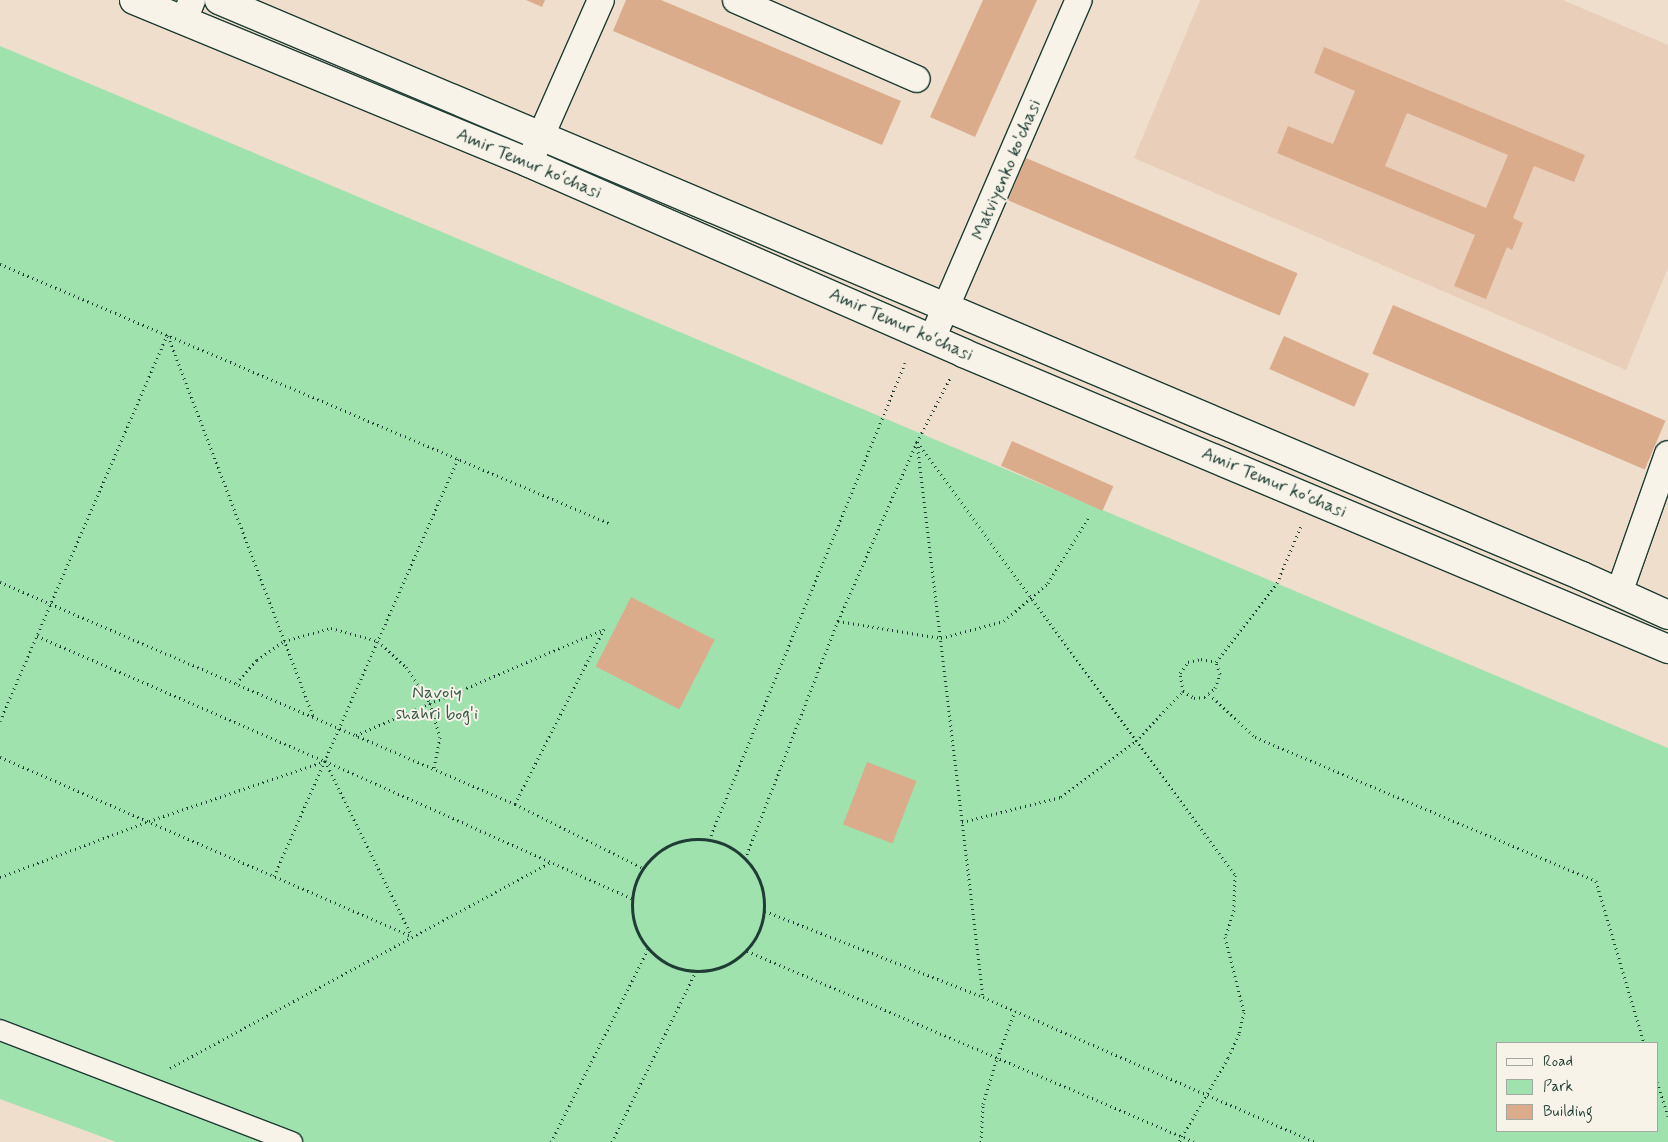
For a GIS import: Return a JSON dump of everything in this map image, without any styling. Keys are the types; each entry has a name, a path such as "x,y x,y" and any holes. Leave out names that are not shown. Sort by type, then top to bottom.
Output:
{"main road":[{"name":"Amir Temur ko‘chasi","path":"134,0 188,10 529,164 963,353 1668,648"},
{"name":"Amir Temur ko‘chasi","path":"219,0 542,135 1668,614"}],"street":[{"path":"529,164 601,0"},
{"path":"736,0 917,79"},
{"name":"Matviyenko ko'chasi","path":"932,339 1079,0"},
{"path":"1619,593 1668,454"},
{"path":"0,1030 292,1142"}],"path":[{"path":"0,264 611,524"},
{"path":"0,720 168,335"},
{"path":"168,335 313,716"},
{"path":"745,859 838,621 917,442 963,353"},
{"path":"709,840 904,363"},
{"path":"917,442 1235,875 1234,910 1225,937 1244,1012 1240,1034 1179,1142"},
{"path":"917,442 983,998"},
{"path":"274,876 458,459"},
{"path":"1216,662 1277,583 1312,500"},
{"path":"838,621 940,638 1004,621 1048,583 1089,517"},
{"path":"0,582 515,804 643,868"},
{"path":"236,683 257,660 284,642 331,628 378,641 406,667 430,703 440,738 434,769"},
{"path":"356,735 604,629 515,804"},
{"path":"37,636 325,761 633,899"},
{"path":"1201,659 1216,662 1220,674 1216,688 1205,697 1194,698 1184,691 1180,673 1188,662 1201,659"},
{"path":"962,822 1061,797 1136,741 1184,691"},
{"path":"1209,694 1255,737 1596,881 1644,1042"},
{"path":"0,757 412,936"},
{"path":"0,877 149,821 325,761"},
{"path":"325,761 412,936"},
{"path":"698,838 720,842 739,852 745,859 754,868 763,889 765,911 759,932 747,951 729,964 708,971 686,970 665,963 648,949 637,931 632,910 634,888 643,868 658,852 677,842 698,838"},
{"path":"141,1084 552,862"},
{"path":"765,911 1015,1011 1315,1142"},
{"path":"551,1142 648,949"},
{"path":"747,951 1194,1142"},
{"path":"612,1142 696,970"},
{"path":"981,1142 983,1104 997,1058 1015,1011"},
{"path":"1658,1085 1668,1116"}],"shaded area":[{"path":"1200,0 1563,0 1668,45 1668,268 1626,370 1134,158"}],"green space":[{"name":"Navoiy shahri bog'i","path":"0,46 1668,748 1668,1142 116,1142 0,1099"}],"building":[{"path":"526,0 545,0 542,7"},
{"path":"626,0 661,0 901,101 882,145 613,31"},
{"path":"983,0 1037,0 975,137 930,117"},
{"path":"1324,47 1585,155 1574,182 1534,166 1513,218 1523,223 1512,250 1507,247 1486,299 1454,286 1475,235 1277,153 1288,126 1333,144 1355,91 1314,73","holes":["1407,113 1508,155 1486,208 1385,166"]},
{"path":"1026,158 1298,273 1280,316 1008,200"},
{"path":"1393,305 1665,421 1645,469 1372,354"},
{"path":"1284,336 1369,374 1354,407 1269,369"},
{"path":"1012,441 1113,486 1102,511 1001,466"},
{"path":"631,597 715,640 679,709 596,666"},
{"path":"867,762 916,781 892,844 843,825"}]}
